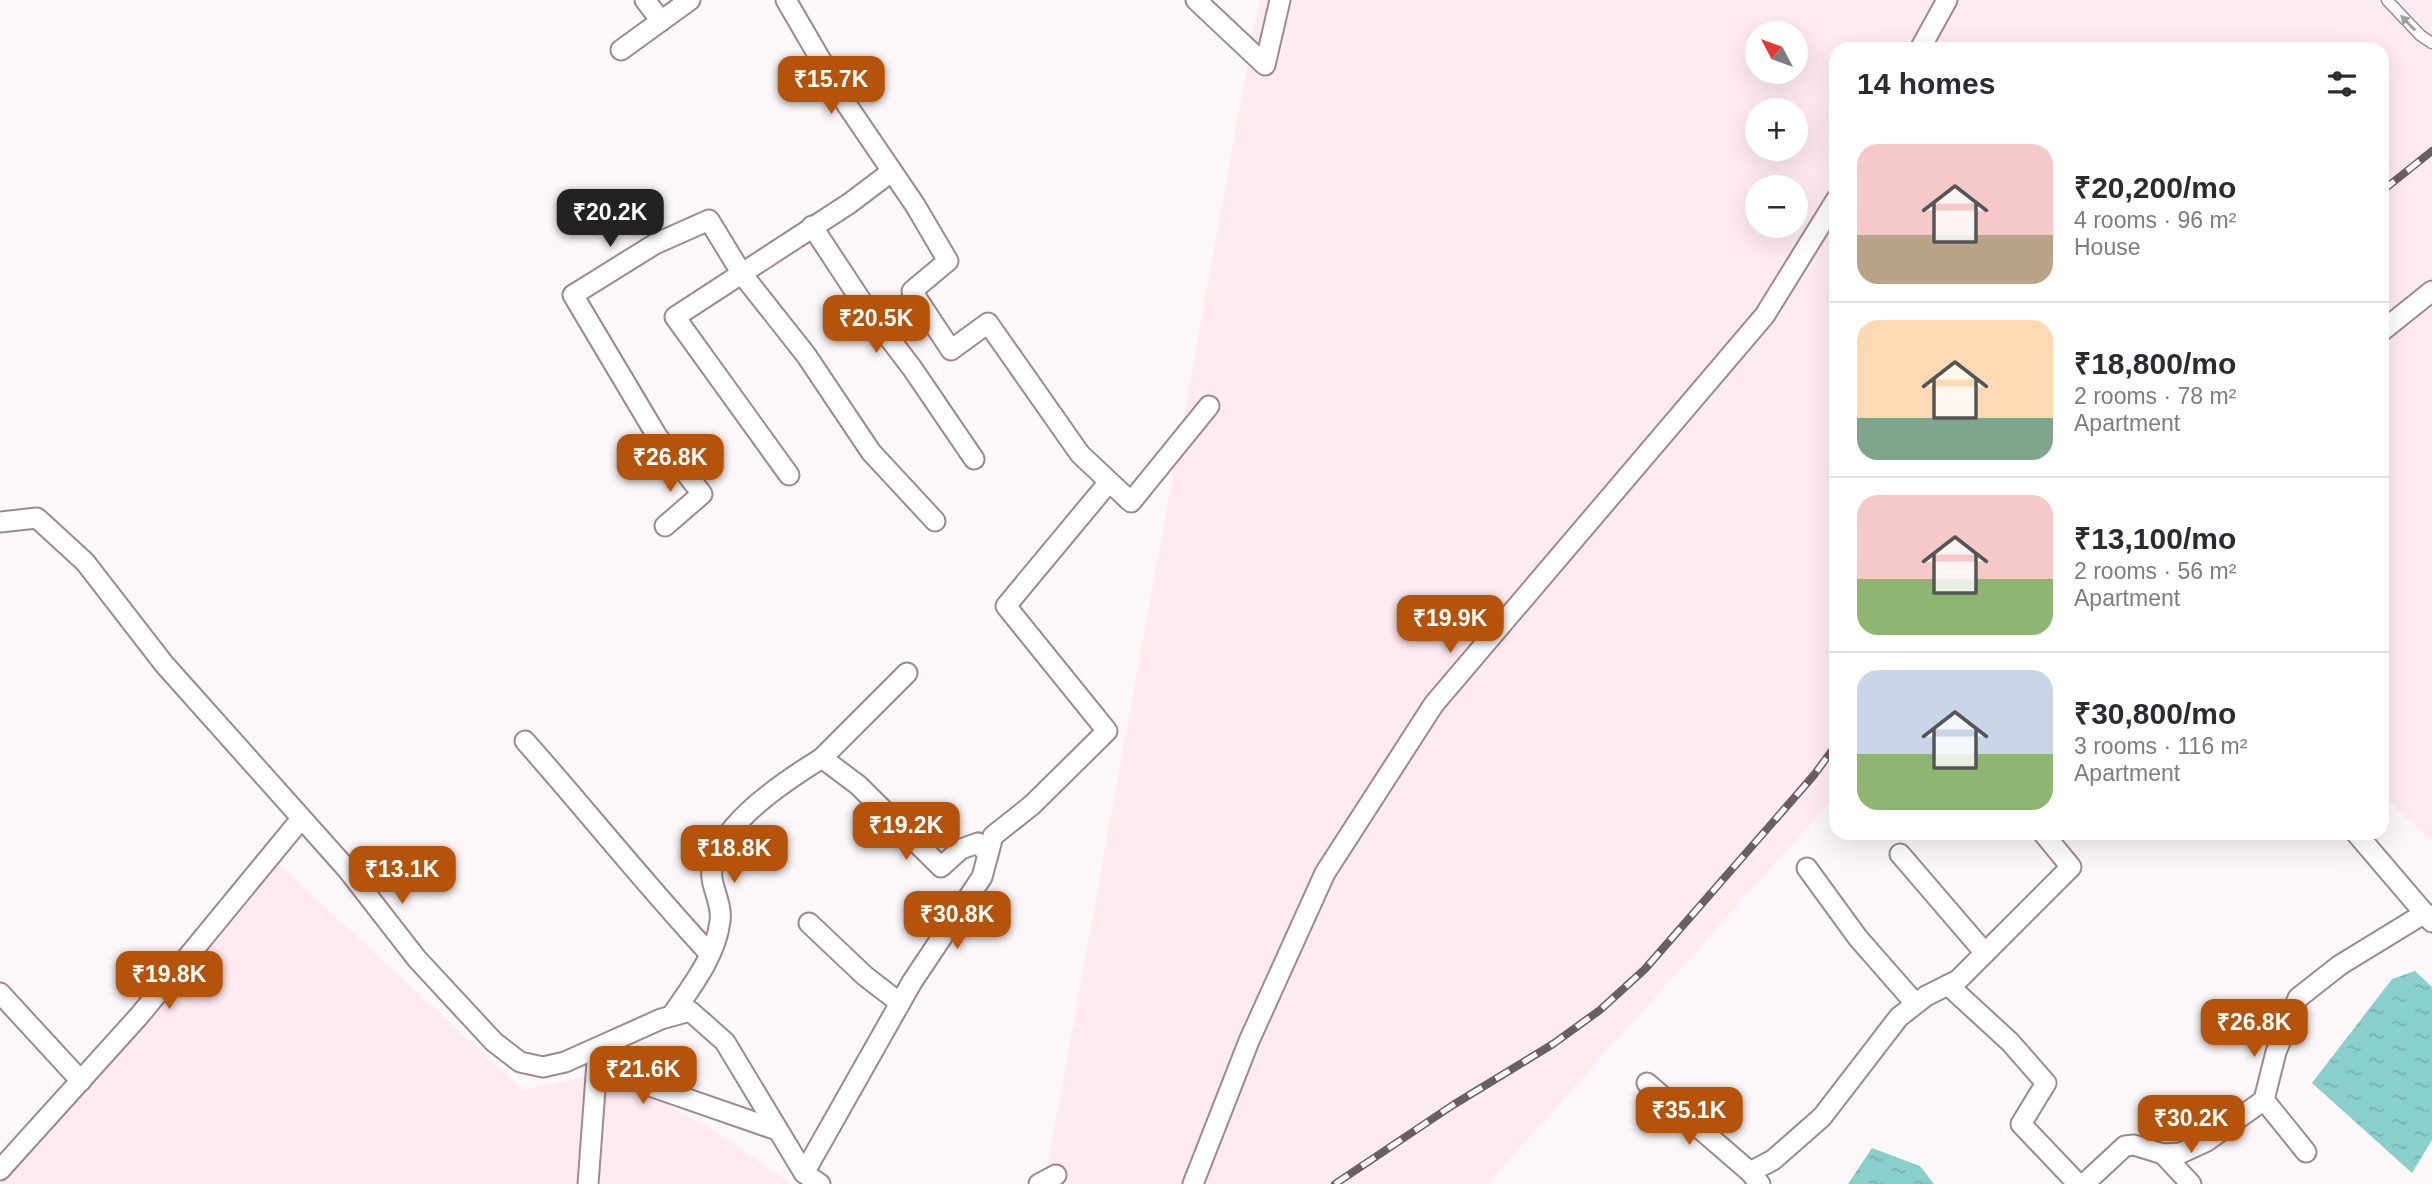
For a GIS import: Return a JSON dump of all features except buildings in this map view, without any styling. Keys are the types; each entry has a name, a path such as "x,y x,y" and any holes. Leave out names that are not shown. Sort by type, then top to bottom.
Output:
{"street":[{"path":"645,0 661,21"},
{"path":"621,50 690,0"},
{"path":"786,0 948,261 912,292 951,350 988,323 1080,454 1131,502 1209,407"},
{"path":"1196,0 1265,65 1280,0"},
{"path":"1924,42 1947,0"},
{"path":"789,475 675,317 743,274 891,172"},
{"path":"1193,1184 1249,1041 1325,873 1434,704 1765,315 1829,211"},
{"path":"665,526 702,494 657,436 573,295 655,244 709,220 743,274 806,355 871,452 935,521"},
{"path":"812,226 974,459"},
{"path":"2389,325 2432,291"},
{"path":"0,522 37,518 85,562 164,664 347,869 417,959 494,1042 520,1062 543,1068 598,1049 672,1015 690,1011 725,1042 777,1129 812,1178 900,1003 982,877 993,836 1032,805 1107,731 1006,606 1109,482"},
{"path":"672,1015 704,966 720,920 712,866 722,840 784,781 822,758 906,673"},
{"path":"525,741 592,816 638,876 709,953"},
{"path":"822,758 858,785 941,867 961,849 978,843 988,854"},
{"path":"0,1170 139,1016 301,819"},
{"path":"1647,1083 1755,1178 1822,1118 1899,1017 1916,1003 1958,980 2071,867 2049,840"},
{"path":"2084,1184 2124,1146 2134,1145 2162,1154 2181,1153 2207,1141 2264,1100 2276,1052 2298,998 2340,965 2428,918 2362,840"},
{"path":"1900,855 1985,953"},
{"path":"1807,868 1858,937 1916,1003"},
{"path":"809,923 865,976 900,1003"},
{"path":"1948,985 2010,1042 2046,1083 2021,1124 2078,1184"},
{"path":"0,993 81,1081"},
{"path":"598,1049 650,1086 777,1129"},
{"path":"588,1184 598,1049"},
{"path":"2264,1100 2306,1152"},
{"path":"2162,1154 2191,1184"}],"lane":[{"path":"2387,0 2420,35 2432,43"}],"shaded area":[{"path":"1259,0 2432,0 2432,842 2389,801 2389,42 1829,42 1829,803 1487,1184 1044,1184"},
{"path":"278,864 523,1090 610,1071 711,1129 792,1184 0,1184"}],"water":[{"path":"2415,971 2432,987 2432,1140 2412,1173 2312,1083 2392,979"},
{"path":"1872,1148 1920,1166 1934,1184 1848,1184"}],"railway":[{"path":"2389,185 2432,151"},
{"path":"1335,1184 1453,1105 1553,1044 1600,1010 1645,969 1829,755"}]}
